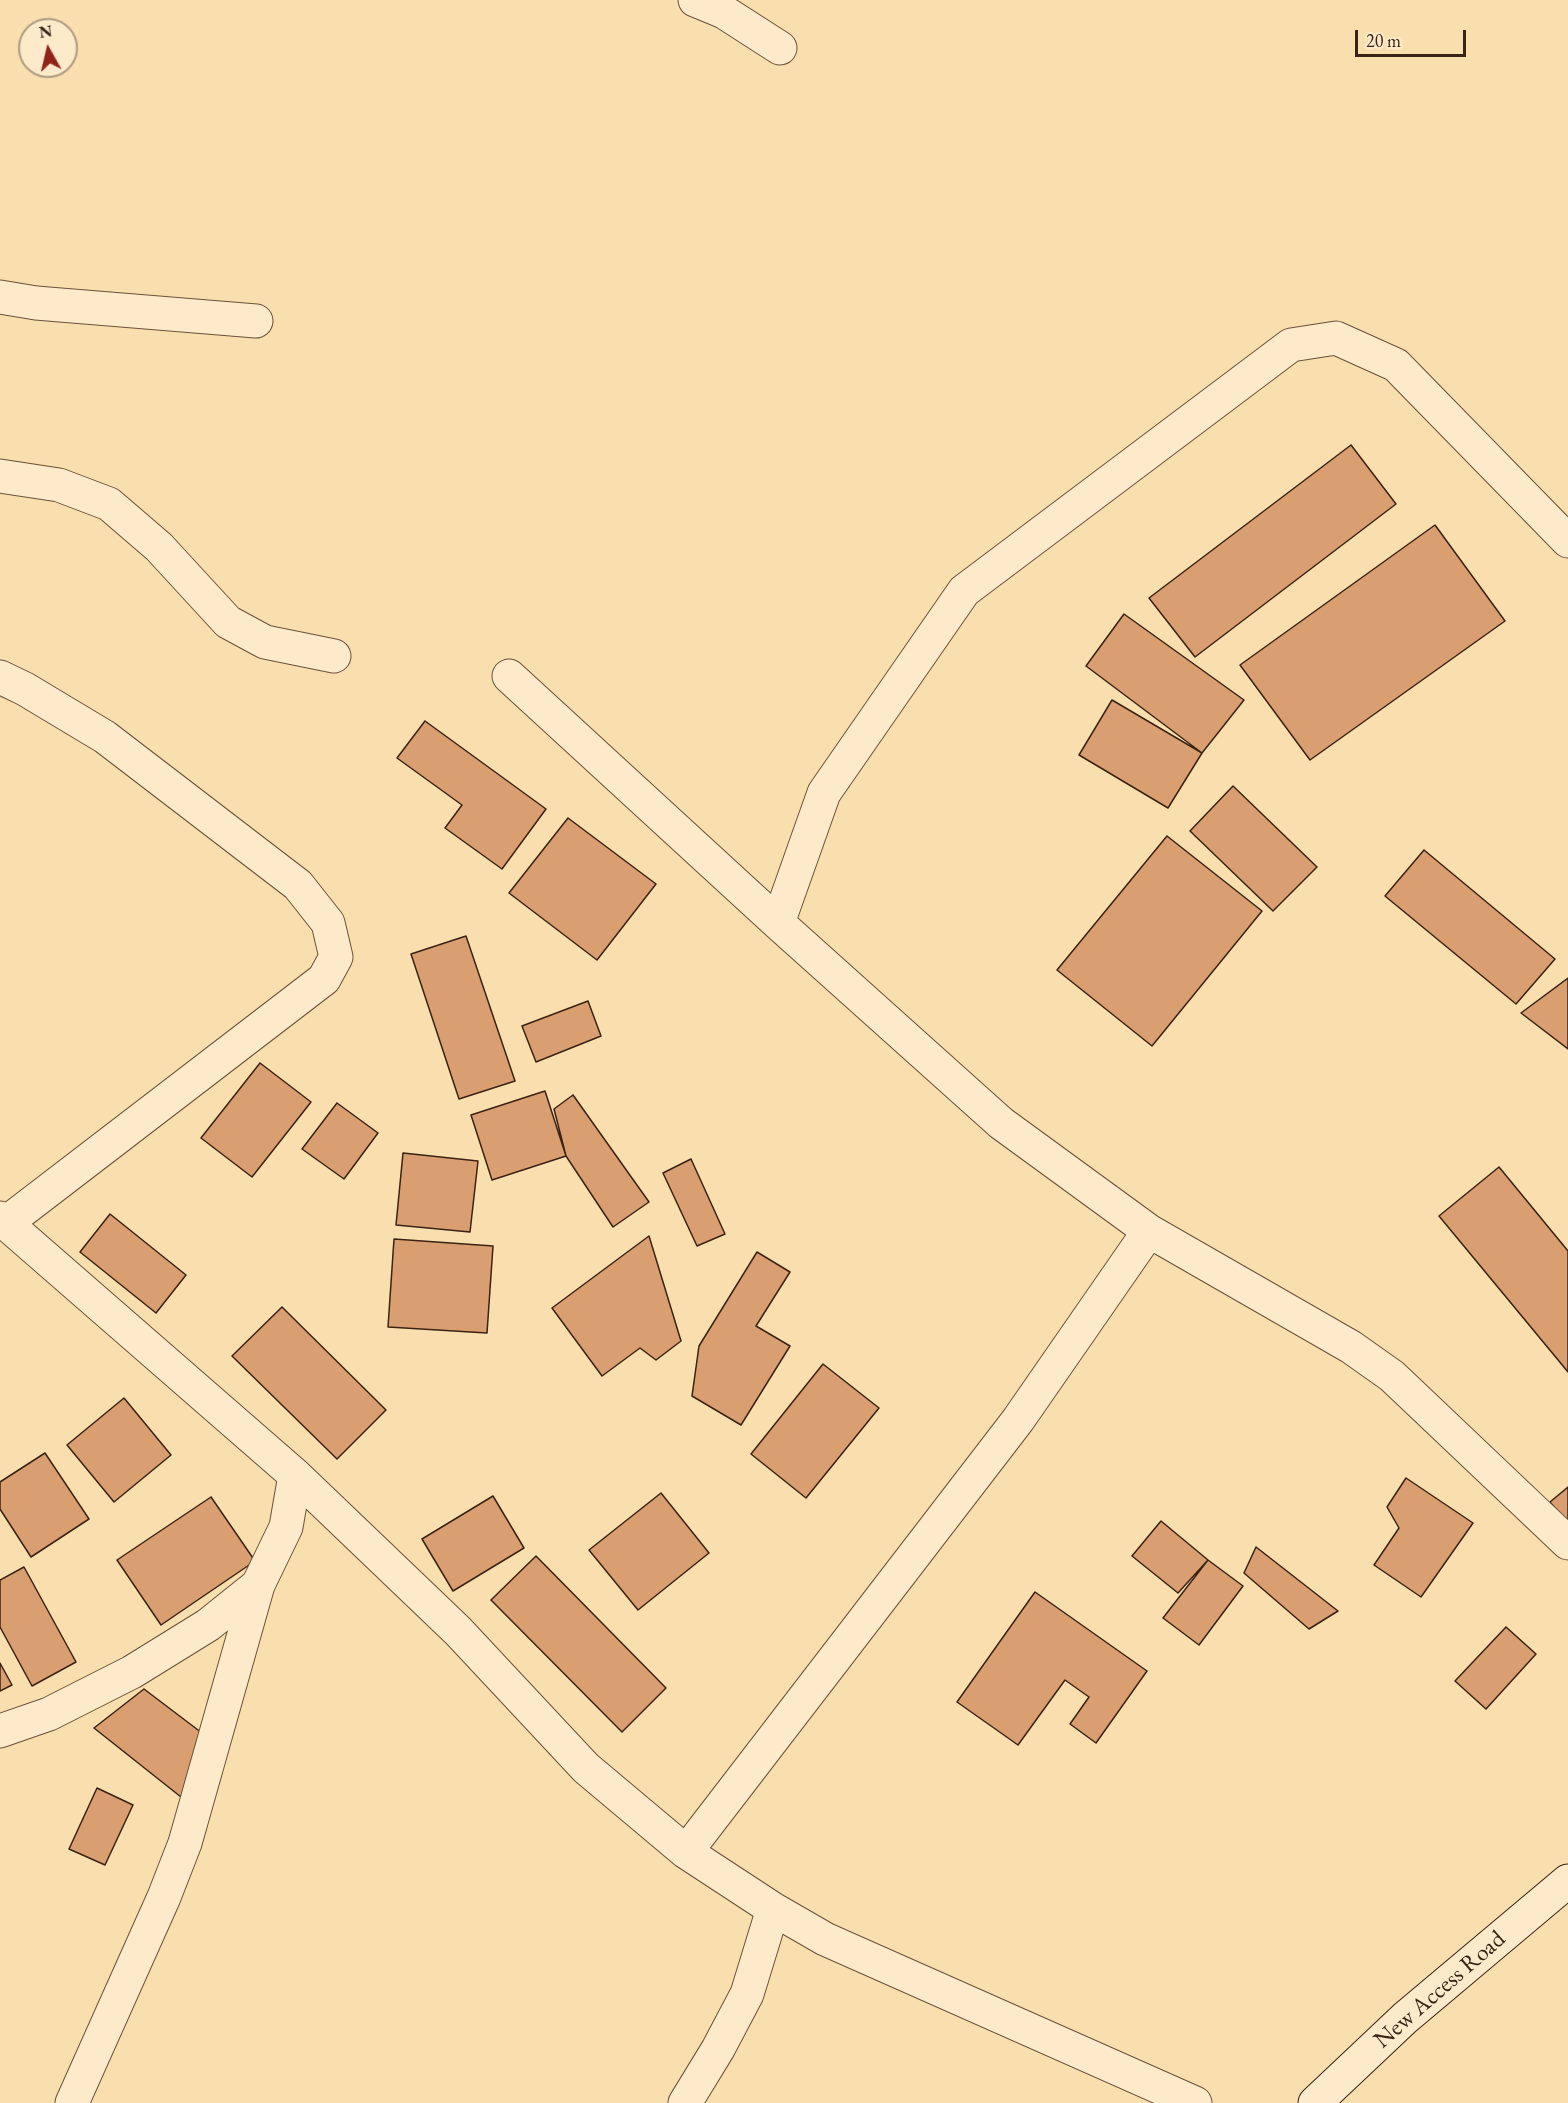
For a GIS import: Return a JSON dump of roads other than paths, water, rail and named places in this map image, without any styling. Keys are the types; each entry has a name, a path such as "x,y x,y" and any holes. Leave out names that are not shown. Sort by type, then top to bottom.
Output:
{"street":[{"path":"695,0 724,12 780,48"},
{"path":"0,297 36,303 256,321"},
{"path":"778,923 824,794 964,591 1291,345 1336,338 1396,365 1568,541"},
{"path":"0,476 59,484 109,504 159,547 228,622 265,642 334,656"},
{"path":"509,676 778,923 1001,1123 1149,1231 1352,1347 1392,1376 1568,1543"},
{"path":"0,677 25,688 105,737 298,885 328,923 336,957 324,979 3,1221 295,1475 458,1631 586,1767 686,1852 773,1909 825,1939 1195,2103"},
{"path":"686,1852 1018,1420 1149,1231"},
{"path":"72,2103 164,1897 185,1843 258,1585 286,1527 295,1475"},
{"path":"0,1731 49,1714 132,1672 208,1625 258,1585"},
{"name":"New Access Road","path":"1315,2103 1405,2018 1568,1881"},
{"path":"685,2103 718,2049 747,1994 773,1909"}]}
